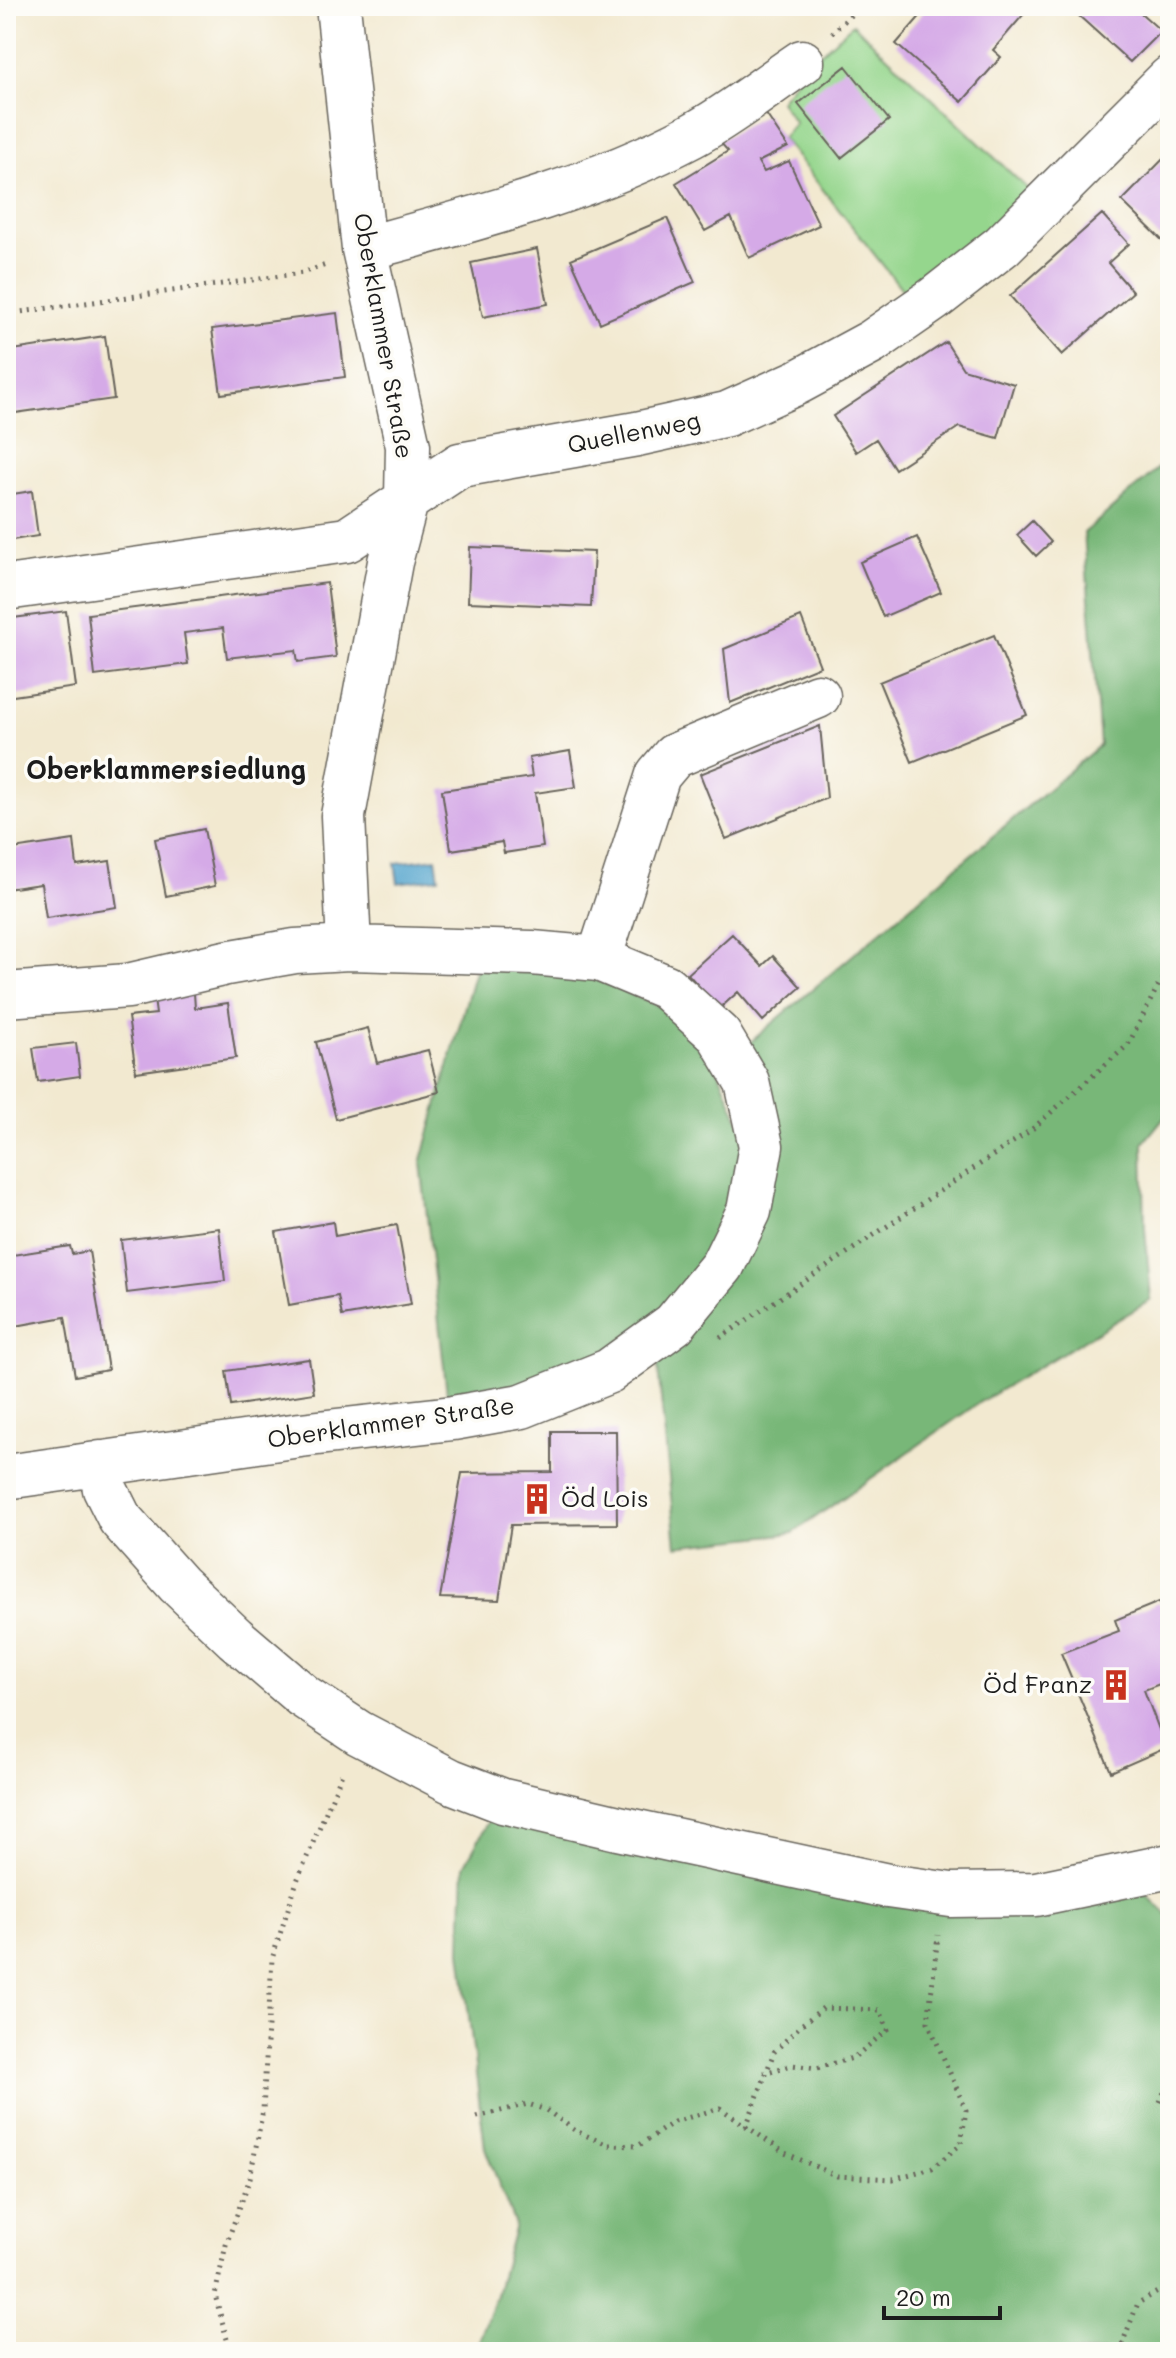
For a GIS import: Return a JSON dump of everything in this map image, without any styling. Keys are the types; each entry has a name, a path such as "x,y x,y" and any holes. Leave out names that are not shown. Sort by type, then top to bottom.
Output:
{"street":[{"name":"Oberklammer Straße","path":"338,6 364,249 408,446 407,498 390,562 343,816 349,948"},
{"path":"364,249 471,220 586,183 692,136 802,62"},
{"name":"Quellenweg","path":"6,588 347,540 460,465 637,434 727,414 798,382 872,342 934,299 1002,246 1170,78"},
{"path":"599,959 658,775 674,756 818,696"},
{"name":"Oberklammer Straße","path":"6,995 128,986 240,960 295,951 349,948 532,953 599,959 666,987 719,1035 747,1082 761,1146 749,1211 722,1266 674,1324 609,1371 522,1406 453,1418 300,1435 6,1477"},
{"path":"100,1463 105,1489 120,1519 178,1584 303,1696 359,1733 451,1781 503,1801 888,1886 951,1895 1036,1894 1170,1866"}],"path":[{"path":"6,314 302,273 364,249"},
{"path":"713,1341 1031,1130 1128,1045 1159,984 1170,972"},
{"path":"236,2352 228,2343 215,2295 226,2245 250,2178 263,2110 272,1959 297,1881 359,1733"},
{"path":"477,2117 528,2104 546,2110 576,2131 608,2145 638,2146 674,2122 720,2108 785,2153 837,2176 893,2179 932,2168 961,2144 966,2110 928,2022 938,1936 951,1895"},
{"path":"746,2127 764,2073 774,2052 823,2008 880,2010 888,2030 853,2058 817,2068 792,2065 764,2073"},
{"path":"1160,2102 1170,2078"},
{"path":"1119,2352 1138,2303 1170,2285"}],"green space":[{"path":"853,24 1032,193 909,298 782,138 795,123 780,101 808,64"},
{"path":"1170,458 1170,1110 1143,1143 1151,1300 980,1402 793,1533 676,1546 657,1359 747,1252 747,1045 1100,745 1084,533"},
{"path":"476,967 570,969 669,1010 705,1040 746,1136 724,1232 675,1301 606,1351 539,1379 448,1403 421,1163"},
{"path":"494,1812 831,1889 1138,1887 1170,1917 1170,2352 475,2352 496,2295 515,2225 485,2148 461,1951 464,1866"}],"water":[{"path":"436,858 439,878 398,883 395,863"}],"building":[{"path":"929,6 1014,6 1024,14 993,50 1001,57 962,102 896,44"},
{"path":"1068,6 1133,6 1161,31 1130,62"},
{"path":"846,66 889,120 841,158 798,104"},
{"path":"766,114 788,147 758,162 764,172 789,161 819,225 749,258 731,217 705,231 676,183 728,151 719,141"},
{"path":"1170,152 1170,248 1122,201"},
{"path":"1102,214 1129,244 1108,263 1133,292 1062,355 1010,296"},
{"path":"667,218 695,282 600,323 571,259"},
{"path":"537,249 548,304 483,317 471,263"},
{"path":"337,313 345,377 221,394 212,329"},
{"path":"105,336 114,399 8,414 6,351"},
{"path":"946,342 963,369 1014,384 998,438 959,427 895,469 876,439 856,452 833,416"},
{"path":"32,491 38,536 6,541 6,495"},
{"path":"1032,521 1051,542 1036,556 1017,535"},
{"path":"917,537 941,592 883,617 860,562"},
{"path":"470,547 594,552 591,607 468,602"},
{"path":"327,583 336,657 298,662 296,650 227,658 223,628 184,633 188,664 95,676 88,614"},
{"path":"66,611 76,687 6,697 6,619"},
{"path":"801,617 820,666 730,703 724,649"},
{"path":"994,635 1027,715 912,762 879,682"},
{"path":"820,726 827,798 726,839 700,774"},
{"path":"570,751 576,787 535,793 543,847 504,853 502,842 451,850 442,790 532,777 529,758"},
{"path":"204,829 215,886 166,896 155,839"},
{"path":"74,840 77,866 110,861 117,907 46,918 41,884 6,889 6,850"},
{"path":"732,934 762,966 773,956 801,987 763,1021 738,992 719,1009 688,974"},
{"path":"194,993 195,1008 228,1003 236,1058 136,1072 128,1017 156,1014 154,999"},
{"path":"368,1028 377,1063 428,1050 439,1092 336,1119 316,1042"},
{"path":"76,1043 80,1076 38,1082 33,1048"},
{"path":"333,1222 335,1236 397,1225 411,1304 342,1316 338,1296 289,1305 276,1232"},
{"path":"219,1228 225,1281 127,1293 121,1240"},
{"path":"70,1246 72,1254 89,1251 108,1370 75,1376 65,1317 10,1327 6,1303 6,1256"},
{"path":"309,1359 314,1393 231,1406 226,1371"},
{"name":"Öd Lois","path":"552,1431 616,1431 617,1524 511,1525 499,1600 440,1598 462,1473 552,1472"},
{"name":"Öd Franz","path":"1159,1602 1165,1612 1170,1610 1170,1680 1144,1690 1166,1748 1111,1772 1061,1653 1119,1631 1115,1620"}],"place":[{"name":"Öd Lois","path":"537,1499"},
{"name":"Öd Franz","path":"1116,1685"}],"district":[{"name":"Oberklammersiedlung","path":"166,770"}]}
